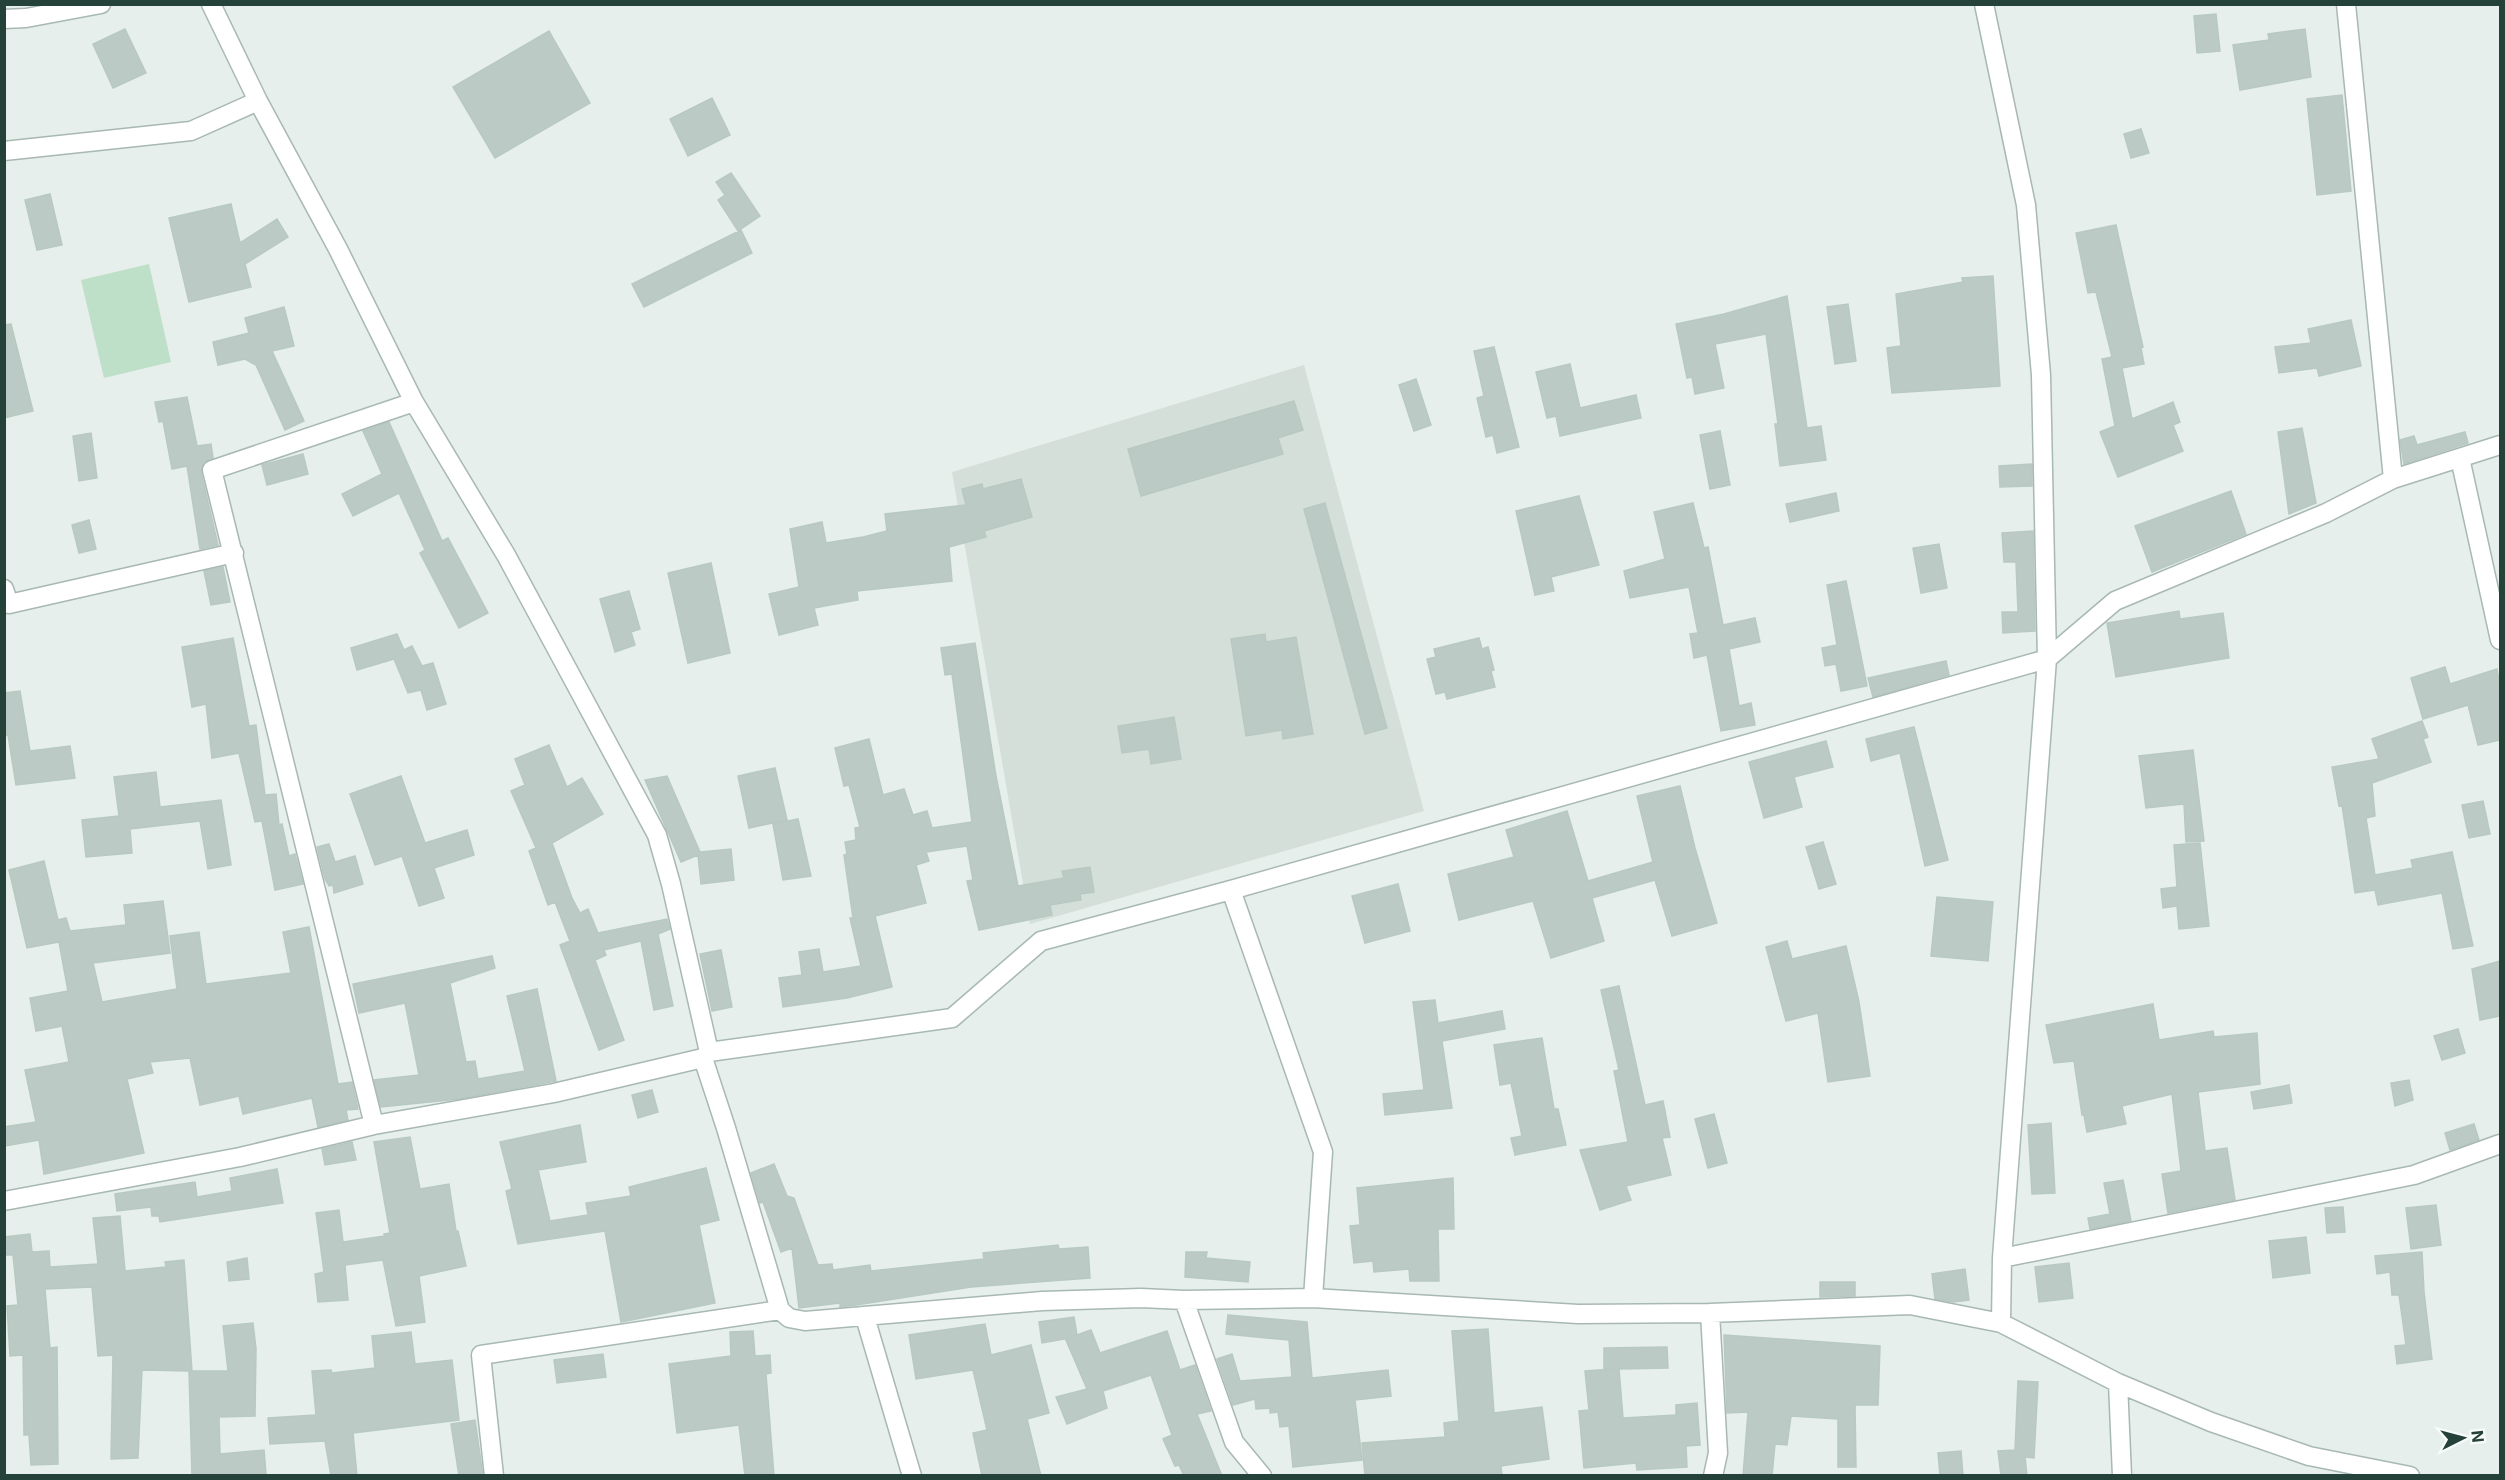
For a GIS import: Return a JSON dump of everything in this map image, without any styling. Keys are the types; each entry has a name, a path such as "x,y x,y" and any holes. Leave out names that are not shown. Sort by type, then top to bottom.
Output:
{"street":[{"path":"4,19 26,18 101,4"},
{"path":"211,4 258,101 338,249 414,402 506,555 657,835 671,884 706,1055 780,1310 789,1318 805,1321 1042,1301 1141,1298 1184,1300 1312,1298 1578,1314 1710,1313 1910,1305 2001,1323 2118,1383 2211,1422 2309,1456 2410,1476"},
{"path":"1984,4 2026,205 2042,375 2047,659 2002,1258 2001,1323"},
{"path":"2346,4 2393,479"},
{"path":"4,151 191,131 258,101"},
{"path":"374,1125 212,470 414,402"},
{"path":"4,1201 240,1157 374,1125 554,1093 706,1055 952,1018 1041,941 1231,890 2047,659 2115,601 2326,513 2393,479 2500,445"},
{"path":"2460,458 2500,640"},
{"path":"4,589 9,604 234,553"},
{"path":"1231,890 1323,1152 1312,1298"},
{"path":"2002,1258 2414,1175 2500,1144"},
{"path":"1184,1300 1233,1442 1262,1476"},
{"path":"494,1476 481,1355 780,1310"},
{"path":"1710,1313 1718,1453 1713,1476"},
{"path":"865,1317 912,1476"},
{"path":"2118,1383 2122,1476"}],"shaded area":[{"path":"1304,365 1424,811 1030,924 952,472"}],"green space":[{"path":"149,264 171,362 104,378 81,280"}],"building":[{"path":"2216,14 2220,51 2197,53 2194,16"},
{"path":"125,29 146,73 113,88 93,44"},
{"path":"2305,29 2311,77 2240,90 2233,45 2269,40 2268,34"},
{"path":"549,31 590,103 495,158 453,87"},
{"path":"2342,95 2351,191 2317,195 2307,99"},
{"path":"712,98 730,135 688,156 670,119"},
{"path":"2141,129 2149,153 2131,158 2124,134"},
{"path":"731,173 760,216 738,231 718,200 725,195 716,182"},
{"path":"50,194 62,245 37,250 25,200"},
{"path":"231,204 240,243 277,219 288,237 245,264 251,287 189,302 169,218"},
{"path":"2116,225 2143,347 2141,348 2144,364 2122,368 2132,419 2173,402 2180,422 2173,425 2183,451 2118,477 2100,432 2115,426 2102,359 2112,357 2096,292 2088,293 2076,233"},
{"path":"741,230 752,253 644,307 632,284"},
{"path":"1993,276 2000,386 1892,393 1887,348 1901,346 1896,294 1963,282 1962,278"},
{"path":"1787,296 1807,428 1821,426 1826,460 1780,466 1775,424 1778,424 1766,334 1715,344 1724,388 1695,394 1692,377 1687,378 1676,324 1724,314"},
{"path":"1848,304 1856,361 1835,364 1827,307"},
{"path":"284,307 294,346 272,351 304,421 285,430 256,365 245,359 218,365 213,342 249,333 245,318"},
{"path":"2351,320 2361,366 2319,376 2317,368 2279,373 2275,347 2311,343 2308,329"},
{"path":"11,324 33,411 4,418 4,325"},
{"path":"1494,347 1519,447 1497,453 1493,435 1486,437 1477,398 1484,396 1474,351"},
{"path":"1570,364 1580,408 1636,395 1641,418 1560,436 1556,416 1547,418 1536,372"},
{"path":"1416,379 1431,425 1414,431 1399,385"},
{"path":"187,397 197,446 211,444 213,458 203,463 201,472 218,545 200,549 187,466 172,469 163,421 159,422 155,402"},
{"path":"1294,401 1303,430 1278,438 1283,454 1141,496 1128,449"},
{"path":"389,422 442,541 448,538 488,613 459,628 420,553 425,550 399,493 353,516 342,494 382,474 363,431"},
{"path":"2302,428 2316,503 2289,514 2278,432"},
{"path":"1720,431 1730,485 1710,489 1700,435"},
{"path":"2465,432 2468,443 2404,464 2400,440 2414,436 2417,445"},
{"path":"91,433 97,478 79,481 73,436"},
{"path":"303,454 308,474 267,485 262,465"},
{"path":"2032,464 2032,486 2000,487 1999,466"},
{"path":"1021,479 1032,517 984,531 986,537 949,547 952,581 857,591 858,600 814,608 818,625 779,635 769,594 799,587 790,529 822,522 826,543 863,537 887,531 885,514 966,505 962,489 982,484 983,489"},
{"path":"2231,491 2246,534 2152,572 2135,526"},
{"path":"1836,493 1839,511 1790,522 1786,504"},
{"path":"1579,496 1599,565 1551,577 1554,591 1535,595 1516,511"},
{"path":"1325,503 1387,728 1365,734 1304,509"},
{"path":"1693,503 1704,548 1708,547 1723,625 1755,618 1760,642 1729,649 1739,706 1751,703 1755,725 1721,731 1707,655 1694,658 1690,634 1698,633 1689,587 1630,598 1624,571 1665,559 1654,512"},
{"path":"89,520 96,549 79,553 72,525"},
{"path":"2033,531 2035,631 2003,633 2002,612 2018,612 2016,562 2004,562 2002,533"},
{"path":"1939,544 1947,588 1921,593 1913,548"},
{"path":"711,563 730,653 688,663 668,573"},
{"path":"223,567 230,602 211,605 204,571"},
{"path":"1846,581 1867,686 1841,691 1836,664 1825,666 1822,648 1837,645 1827,585"},
{"path":"629,591 640,629 631,632 635,645 615,652 600,599"},
{"path":"2179,611 2180,619 2223,613 2229,658 2116,677 2107,623"},
{"path":"397,634 404,650 412,646 422,666 433,663 446,704 427,710 421,690 408,693 394,659 357,670 351,648"},
{"path":"1265,634 1266,642 1296,637 1313,734 1283,739 1282,730 1246,736 1231,639"},
{"path":"233,638 249,726 256,725 265,795 276,794 279,825 282,824 289,856 295,854 303,884 275,890 262,821 255,822 239,753 212,758 206,704 192,707 182,647"},
{"path":"1479,638 1482,649 1488,647 1494,670 1491,671 1495,687 1447,699 1445,692 1436,694 1427,659 1436,657 1434,649"},
{"path":"975,643 996,776 1018,886 1064,878 1062,871 1090,867 1094,892 1080,894 1081,900 1050,905 1052,915 979,930 967,881 973,880 967,846 926,852 929,861 916,865 926,903 875,916 892,987 847,998 783,1007 779,978 802,975 799,952 819,949 823,972 861,966 850,918 853,918 844,855 847,854 845,842 856,840 855,828 860,827 849,785 844,786 835,748 869,739 883,795 904,789 913,815 927,811 932,828 972,822 952,674 945,675 941,648"},
{"path":"1946,661 1949,675 1873,697 1868,678"},
{"path":"2445,667 2450,684 2497,669 2500,686 2500,740 2478,745 2468,705 2423,719 2411,678"},
{"path":"20,691 30,751 70,746 75,778 16,785 8,735 4,736 4,693"},
{"path":"1174,717 1181,759 1151,764 1149,749 1122,753 1118,726"},
{"path":"2422,721 2428,737 2423,739 2431,762 2372,783 2375,816 2366,818 2375,875 2413,868 2411,860 2452,852 2473,946 2453,949 2442,893 2378,905 2375,890 2355,893 2342,805 2339,806 2332,767 2379,759 2372,739"},
{"path":"1914,727 1948,860 1925,866 1900,753 1871,761 1866,739"},
{"path":"1826,741 1833,767 1794,777 1802,807 1764,818 1749,762"},
{"path":"549,745 567,787 582,778 603,814 552,843 572,898 580,913 588,909 598,933 667,919 670,929 658,934 673,1006 654,1010 641,941 604,950 606,955 595,960 624,1040 599,1050 560,945 570,941 555,902 548,905 529,851 536,848 511,791 525,785 515,759"},
{"path":"2193,750 2204,841 2186,842 2184,804 2146,808 2139,756"},
{"path":"775,768 787,820 749,828 738,776"},
{"path":"156,772 160,807 221,800 231,865 208,869 200,821 130,829 132,853 86,857 82,820 119,816 114,777"},
{"path":"401,776 425,843 467,830 474,855 434,868 444,898 419,906 402,856 375,865 350,794"},
{"path":"667,776 700,852 731,849 734,880 701,884 698,855 681,862 645,780"},
{"path":"1680,786 1717,923 1672,936 1655,880 1592,898 1604,941 1551,958 1533,901 1459,920 1448,874 1514,857 1506,830 1567,811 1588,881 1653,862 1637,796"},
{"path":"2483,801 2490,834 2469,838 2462,805"},
{"path":"798,819 811,876 783,880 773,824"},
{"path":"1823,842 1836,884 1819,889 1806,847"},
{"path":"2200,843 2209,926 2179,929 2177,906 2163,908 2161,889 2177,887 2174,845"},
{"path":"329,844 335,862 355,856 363,884 334,893 333,885 329,886 325,879 317,847"},
{"path":"44,861 58,920 66,918 70,931 126,925 124,905 163,901 170,953 93,963 102,1002 177,989 170,936 199,932 206,984 291,973 283,932 309,927 338,1084 352,1082 358,1109 346,1110 348,1120 318,1127 312,1098 243,1114 239,1096 200,1105 190,1058 150,1062 153,1073 127,1079 144,1153 44,1174 39,1140 4,1146 4,1127 36,1122 25,1070 69,1062 62,1026 36,1031 30,998 68,991 59,942 27,948 9,870"},
{"path":"1398,884 1410,931 1365,943 1352,896"},
{"path":"1937,897 1993,902 1988,961 1931,956"},
{"path":"1787,941 1792,959 1846,946 1859,1002 1870,1076 1828,1082 1818,1013 1786,1021 1766,947"},
{"path":"721,950 732,1007 712,1011 700,954"},
{"path":"492,956 495,968 450,983 466,1062 475,1061 478,1079 525,1071 507,996 537,989 556,1081 459,1099 381,1107 374,1080 419,1075 405,1003 359,1013 353,984"},
{"path":"2500,961 2500,1016 2480,1020 2472,969"},
{"path":"1619,986 1645,1105 1663,1101 1670,1137 1662,1138 1671,1175 1626,1186 1631,1200 1600,1210 1580,1150 1628,1142 1614,1071 1619,1070 1601,990"},
{"path":"1435,1000 1438,1023 1502,1011 1505,1029 1442,1041 1452,1108 1385,1115 1383,1094 1424,1090 1413,1002"},
{"path":"2153,1004 2159,1040 2213,1031 2214,1037 2257,1033 2260,1084 2198,1092 2205,1151 2227,1148 2235,1200 2168,1213 2162,1174 2181,1171 2172,1094 2122,1106 2126,1124 2087,1132 2084,1115 2082,1115 2074,1061 2054,1063 2046,1025"},
{"path":"2458,1029 2465,1053 2442,1060 2434,1036"},
{"path":"1542,1038 1554,1109 1558,1109 1566,1145 1515,1155 1511,1138 1522,1136 1511,1083 1500,1085 1494,1045"},
{"path":"2409,1080 2413,1100 2395,1106 2391,1083"},
{"path":"2289,1085 2292,1103 2254,1109 2251,1092"},
{"path":"652,1090 658,1112 638,1118 632,1095"},
{"path":"1714,1114 1727,1163 1708,1168 1695,1119"},
{"path":"2051,1123 2055,1193 2032,1194 2028,1125"},
{"path":"2474,1124 2479,1140 2450,1150 2445,1133"},
{"path":"580,1125 586,1162 538,1170 550,1221 588,1215 586,1203 631,1196 629,1187 706,1168 719,1220 699,1225 715,1303 621,1322 605,1231 518,1244 506,1191 512,1189 500,1142"},
{"path":"410,1137 420,1189 449,1184 456,1231 458,1231 466,1266 419,1276 425,1322 396,1326 383,1260 345,1265 348,1300 318,1302 315,1274 324,1272 316,1213 339,1210 343,1242 385,1236 384,1234 390,1233 374,1142"},
{"path":"352,1142 356,1160 325,1165 322,1149"},
{"path":"774,1164 787,1196 794,1198 818,1265 832,1264 833,1270 870,1265 871,1271 984,1259 983,1253 1058,1245 1059,1249 1088,1247 1090,1278 971,1287 840,1307 840,1303 799,1308 792,1248 781,1252 763,1202 760,1203 751,1173"},
{"path":"277,1169 283,1203 160,1222 159,1216 152,1216 151,1207 117,1211 115,1194 195,1182 197,1197 232,1191 230,1178"},
{"path":"1453,1178 1454,1229 1438,1229 1439,1281 1410,1281 1409,1269 1374,1272 1373,1261 1354,1263 1350,1226 1360,1225 1357,1188"},
{"path":"2123,1180 2131,1221 2090,1229 2088,1218 2110,1214 2104,1183"},
{"path":"2436,1205 2441,1245 2411,1249 2406,1208"},
{"path":"2343,1207 2345,1232 2327,1233 2325,1208"},
{"path":"120,1216 125,1271 166,1267 165,1262 184,1260 192,1371 228,1371 223,1326 253,1323 256,1349 255,1416 219,1417 220,1454 264,1450 266,1474 192,1476 189,1371 142,1370 138,1458 111,1459 113,1355 98,1356 92,1287 45,1289 50,1348 57,1347 58,1464 31,1465 29,1435 24,1435 23,1355 10,1356 7,1306 18,1305 13,1255 4,1255 4,1237 30,1234 32,1252 49,1251 50,1267 98,1264 93,1218"},
{"path":"2306,1237 2310,1273 2273,1278 2269,1241"},
{"path":"1186,1252 1207,1252 1206,1258 1250,1262 1248,1282 1185,1277"},
{"path":"2422,1252 2432,1359 2397,1364 2395,1346 2406,1345 2399,1295 2392,1295 2390,1272 2377,1274 2375,1256"},
{"path":"247,1258 249,1279 229,1281 227,1262"},
{"path":"2069,1263 2073,1298 2039,1302 2035,1267"},
{"path":"1965,1269 1969,1300 1953,1302 1935,1299 1932,1274"},
{"path":"1820,1282 1855,1282 1855,1296 1820,1297"},
{"path":"1228,1315 1307,1322 1312,1378 1388,1370 1391,1396 1355,1400 1362,1460 1293,1467 1289,1426 1280,1427 1278,1412 1270,1413 1270,1408 1256,1409 1255,1399 1233,1405 1217,1359 1232,1354 1240,1381 1292,1377 1289,1340 1226,1334"},
{"path":"1074,1317 1077,1335 1091,1330 1100,1353 1167,1331 1180,1370 1195,1365 1211,1411 1197,1414 1222,1476 1184,1476 1179,1465 1175,1466 1163,1439 1172,1435 1151,1375 1103,1391 1107,1408 1067,1424 1056,1397 1087,1389 1066,1340 1070,1338 1042,1343 1039,1322"},
{"path":"985,1324 991,1355 1031,1345 1049,1413 1027,1419 1041,1476 982,1476 973,1433 987,1430 973,1370 916,1379 909,1335"},
{"path":"1488,1329 1494,1413 1542,1407 1549,1459 1501,1466 1502,1476 1365,1476 1362,1443 1445,1437 1444,1423 1459,1421 1452,1331"},
{"path":"753,1331 755,1356 770,1355 771,1373 766,1374 774,1476 745,1476 739,1425 677,1433 669,1364 731,1356 730,1332"},
{"path":"411,1332 415,1364 452,1360 459,1420 353,1433 357,1476 331,1476 325,1441 270,1444 268,1418 316,1415 312,1371 331,1370 332,1373 375,1368 372,1336"},
{"path":"1724,1335 1880,1346 1878,1405 1855,1405 1856,1467 1838,1467 1838,1419 1791,1416 1787,1445 1775,1444 1772,1476 1743,1476 1748,1412 1727,1413"},
{"path":"1667,1347 1668,1368 1619,1369 1623,1418 1676,1415 1676,1405 1697,1403 1700,1445 1686,1446 1687,1467 1637,1470 1636,1463 1584,1468 1579,1411 1589,1410 1585,1371 1613,1369 1604,1369 1604,1348"},
{"path":"603,1354 606,1377 557,1383 554,1360"},
{"path":"2018,1381 2038,1382 2034,1458 2025,1457 2027,1476 2001,1476 1998,1451 2015,1450"},
{"path":"475,1420 483,1476 459,1476 451,1424"},
{"path":"1961,1451 1963,1476 1940,1476 1938,1453"}]}
